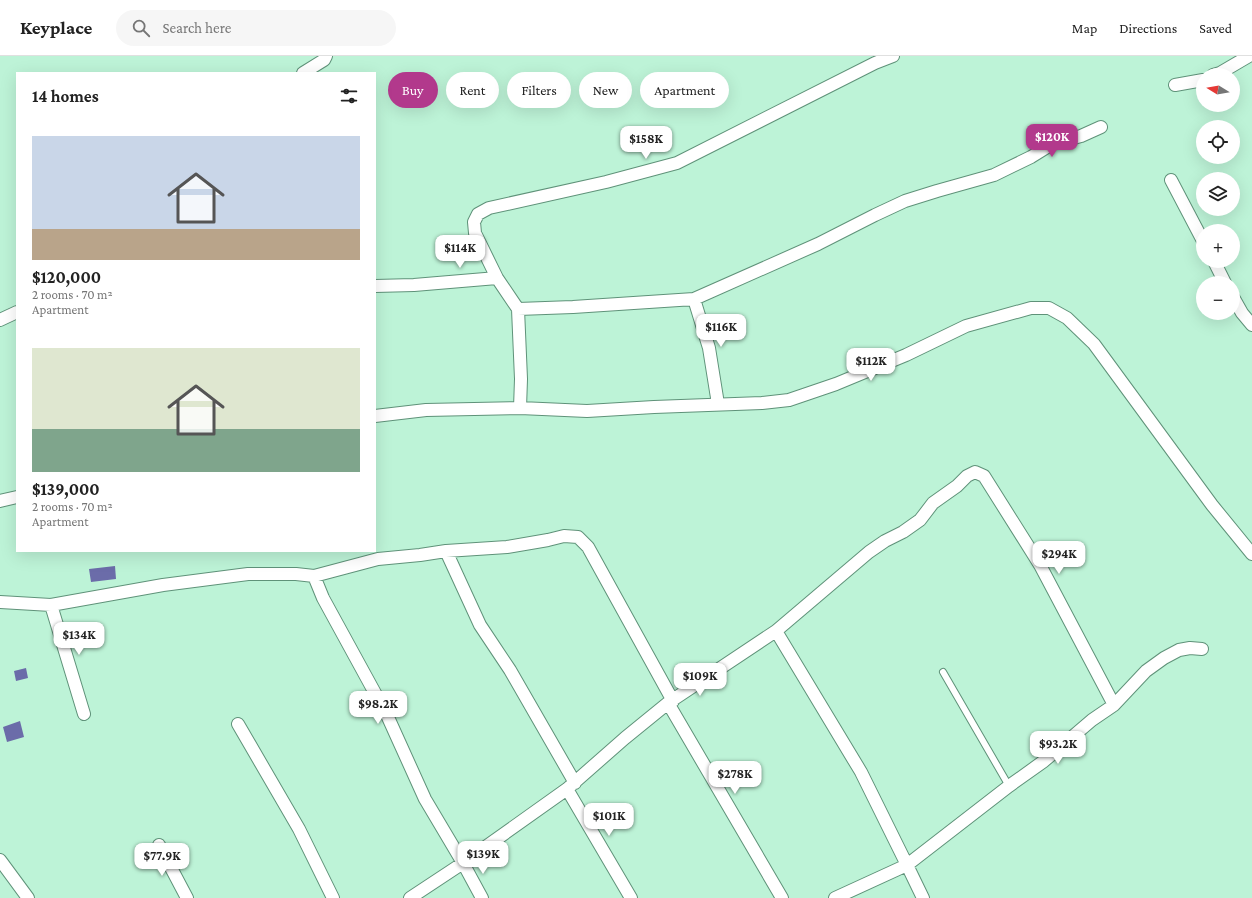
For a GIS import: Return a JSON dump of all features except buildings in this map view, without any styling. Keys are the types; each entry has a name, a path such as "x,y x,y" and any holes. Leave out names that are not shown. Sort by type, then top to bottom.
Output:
{"street":[{"path":"305,72 324,60 326,56"},
{"path":"520,408 521,379 518,309 496,278 474,233 474,222 478,214 489,208 606,182 677,163 875,63 892,56"},
{"path":"1229,68 1249,56"},
{"path":"1175,85 1196,81"},
{"path":"518,309 694,299 818,244 905,201 994,175 1031,158 1052,144 1081,136 1101,127"},
{"path":"1171,180 1196,228"},
{"path":"376,286 414,285 496,278"},
{"path":"694,299 709,348 718,404"},
{"path":"376,416 426,410 520,408 587,411 762,403 789,400 843,381 966,326 1031,308 1049,308 1067,318 1094,344 1212,505 1252,554"},
{"path":"1240,309 1252,325"},
{"path":"0,320 16,312"},
{"path":"410,898 463,863 571,786 670,702 776,631 869,552 920,520 933,503 957,486 967,476 975,472 984,476 1040,565 1114,705"},
{"path":"0,501 16,497"},
{"path":"0,602 51,605 163,585 248,574 296,574 314,576 378,559 446,551 507,547 564,536 578,537 588,547 670,702 782,898"},
{"path":"446,551 480,625 510,670 631,898"},
{"path":"314,576 323,598 387,715 425,799 482,898"},
{"path":"51,605 84,714"},
{"path":"776,631 860,772 923,898"},
{"path":"835,898 907,865 1009,786 1044,761 1092,720 1114,705 1146,671 1164,658 1179,650 1190,648 1202,649"},
{"path":"238,724 299,830 333,898"},
{"path":"159,845 187,898"},
{"path":"0,860 28,898"}],"lane":[{"path":"943,672 1009,786"}]}
